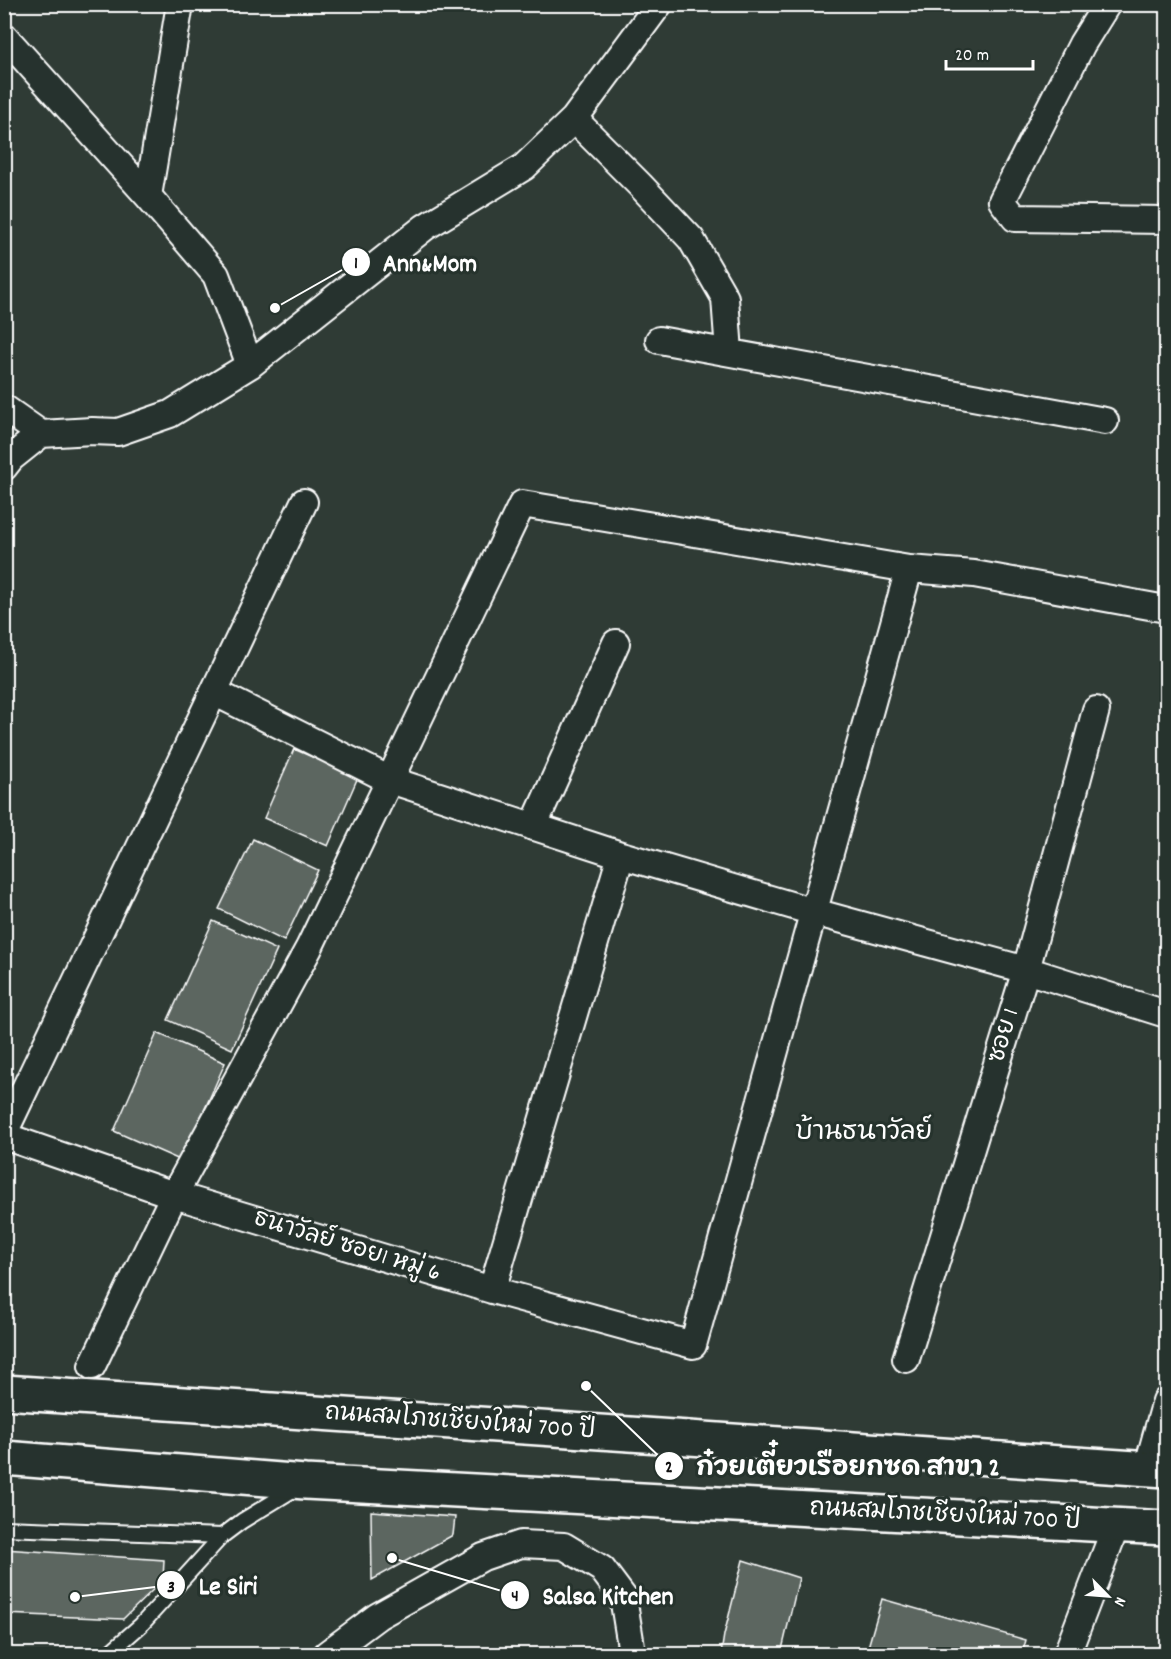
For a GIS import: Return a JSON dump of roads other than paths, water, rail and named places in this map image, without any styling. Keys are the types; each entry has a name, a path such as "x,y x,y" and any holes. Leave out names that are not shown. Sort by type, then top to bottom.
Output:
{"main road":[{"name":"ถนนสมโภชเชียงใหม่ 700 ปี","path":"4,1392 1157,1470"},
{"name":"ถนนสมโภชเชียงใหม่ 700 ปี","path":"4,1458 305,1482 1167,1528"}],"street":[{"path":"148,196 180,4"},
{"path":"4,467 11,458 41,434 118,432 170,414 250,365 425,227 524,167 574,119 659,4"},
{"path":"1107,4 1082,44 1002,201 1015,218 1167,220"},
{"path":"4,36 216,275 250,365"},
{"path":"574,119 691,240 725,298 729,352"},
{"path":"659,340 1105,421"},
{"path":"4,408 41,434"},
{"path":"4,1134 304,502"},
{"path":"92,1366 174,1195 309,948 522,504 909,569 974,574 1167,609"},
{"path":"813,912 909,569"},
{"path":"533,826 616,643"},
{"path":"214,692 390,780 621,855 813,912 1026,970 1167,1014"},
{"name":"ซอย 1","path":"906,1359 1026,970 1096,710"},
{"path":"492,1290 621,855"},
{"name":"ธนาวัลย์ ซอย1 หมู่ 6","path":"4,1134 174,1195 492,1290 693,1345 813,912"},
{"path":"1157,1470 1166,1404"},
{"path":"1067,1654 1116,1526"},
{"path":"327,1654 378,1616 462,1568 483,1557 521,1544 564,1546 602,1569 623,1597 631,1646 627,1654"}],"lane":[{"path":"108,1654 141,1625 222,1536 305,1482"},
{"path":"4,1528 222,1536"}],"place":[{"name":"Ann&Mom","path":"275,308"},
{"name":"ก๋วยเตี๋ยวเรือยกซด สาขา 2","path":"586,1386"},
{"name":"Salsa Kitchen","path":"392,1558"},
{"name":"Le Siri","path":"75,1597"}],"district":[{"name":"บ้านธนาวัลย์","path":"864,1133"}]}
